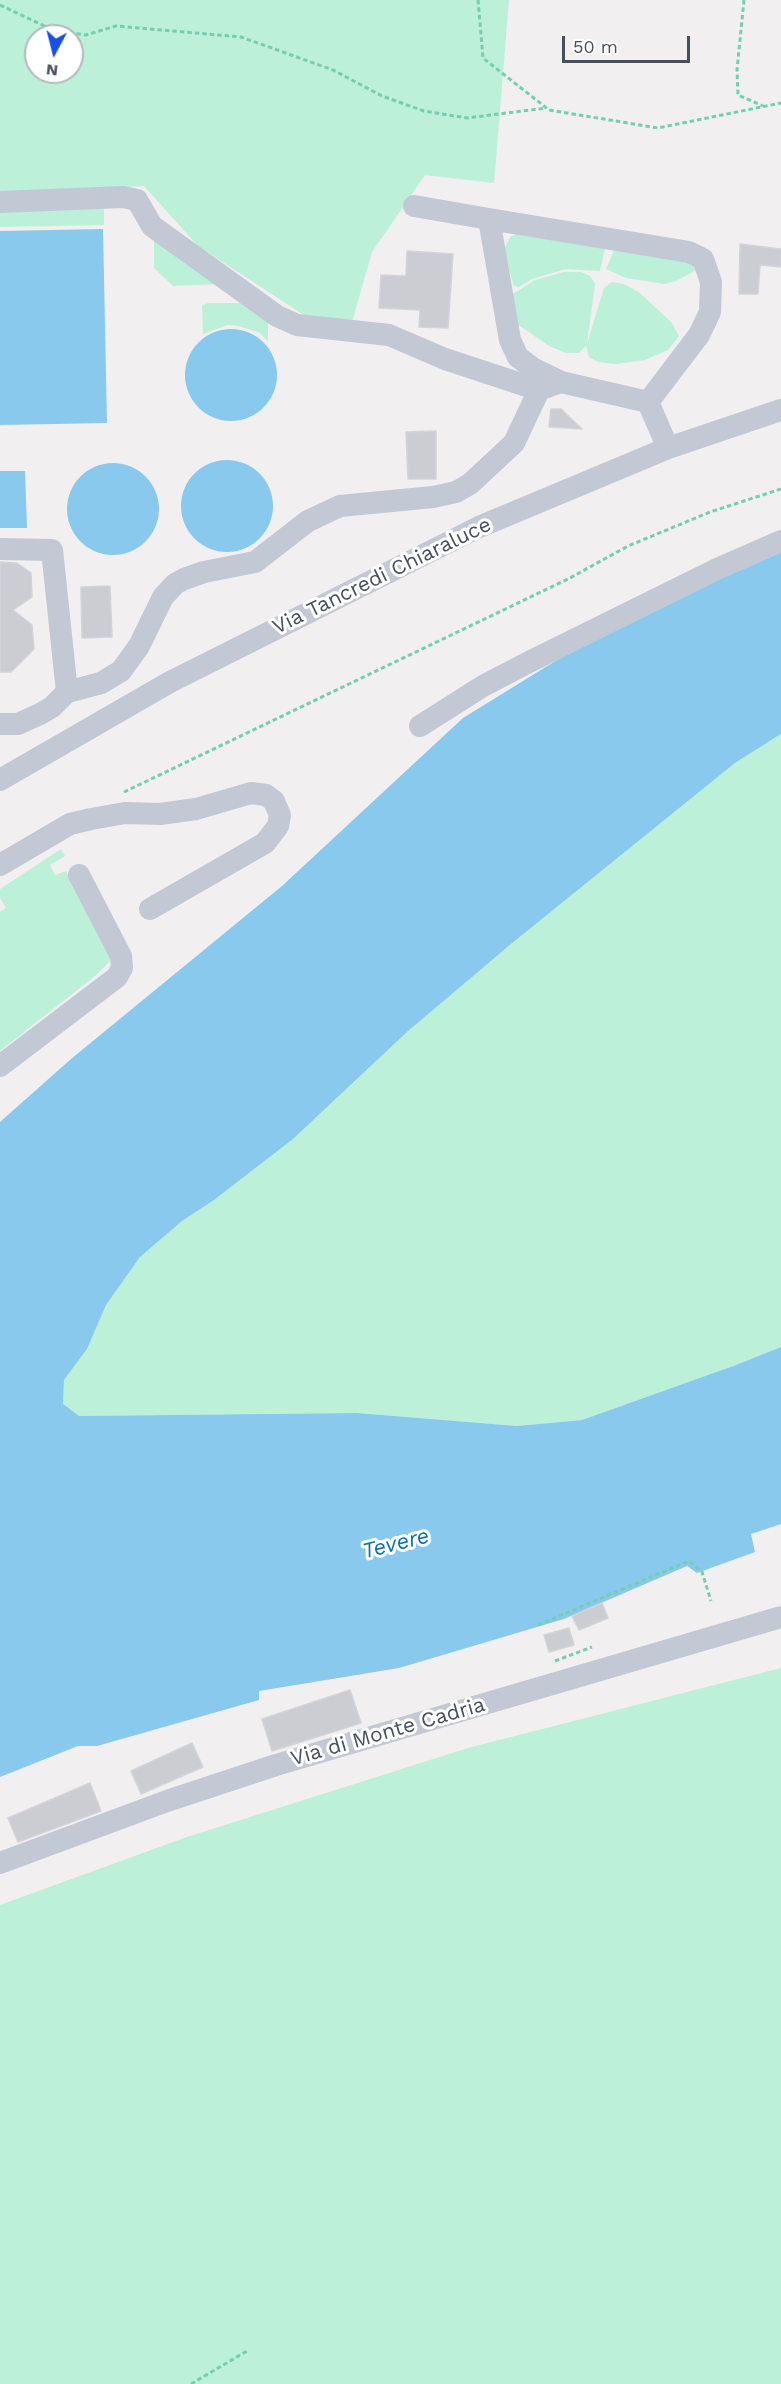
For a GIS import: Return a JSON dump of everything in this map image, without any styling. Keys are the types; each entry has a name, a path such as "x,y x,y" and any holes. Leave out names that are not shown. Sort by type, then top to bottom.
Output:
{"street":[{"path":"0,202 123,197 137,200 152,226 297,325 389,335 445,359 540,390 561,382"},
{"path":"414,206 689,252 703,259 711,282 710,312 699,335 648,402"},
{"path":"489,219 512,347 522,362 561,382 648,402"},
{"path":"0,724 18,724 52,707 67,692 101,683 122,671 139,646 163,597 175,584 184,579 204,572 255,562 308,521 340,506 433,498 456,492 470,484 514,443 540,390"},
{"path":"648,402 668,448"},
{"name":"Via Tancredi Chiaraluce","path":"0,780 160,688 335,598 514,511 668,448 781,410"},
{"path":"420,726 511,672 717,569 781,541"},
{"path":"0,549 52,550 67,692"},
{"path":"0,865 70,824 91,819 125,813 160,814 196,809 251,792 266,795 274,801 280,815 278,826 265,843 150,909"},
{"path":"0,1066 117,977 122,968 121,956 79,875"},
{"name":"Via di Monte Cadria","path":"0,1863 166,1801 276,1765 781,1617"}],"path":[{"path":"478,0 483,58 546,108"},
{"path":"744,0 737,70 738,94 765,106"},
{"path":"0,5 55,31 86,35 116,26 241,37 333,70 382,96 424,111 467,117 546,108 658,128 781,103"},
{"path":"124,792 570,578 628,546 710,512 781,489"},
{"path":"538,1625 689,1561 702,1572 711,1601"},
{"path":"550,1663 592,1647"},
{"path":"190,2384 247,2351"}],"green space":[{"path":"0,0 509,0 494,183 425,175 372,252 352,322 310,319 198,246 144,186 0,195"},
{"path":"101,204 104,209 104,225 0,227 0,210"},
{"path":"520,233 605,248 600,271 566,269 532,279 519,287 514,286 503,251 511,236"},
{"path":"154,238 222,284 173,286 154,268"},
{"path":"616,246 677,257 696,268 676,281 664,284 626,278 606,269"},
{"path":"564,272 581,272 590,276 595,284 587,344 604,288 612,282 624,284 640,293 672,323 679,336 668,350 645,360 615,364 598,362 589,357 586,346 579,353 566,353 549,346 513,321 513,294 535,280"},
{"path":"246,303 264,314 268,324 268,341 260,333 239,326 227,325 203,334 202,305"},
{"path":"781,734 781,1347 582,1420 517,1426 357,1413 79,1416 63,1405 64,1380 87,1349 106,1305 140,1257 182,1221 214,1200 293,1139 407,1032 511,944 735,763"},
{"path":"61,849 65,856 50,865 55,875 66,871 110,955 110,961 95,976 0,1051 0,912 6,908 0,898 0,889"},
{"path":"781,1668 781,2384 0,2384 0,1905 187,1837 468,1748"}],"water":[{"path":"103,229 107,423 0,425 0,231"},
{"path":"231,329 249,332 264,342 274,357 277,375 274,393 264,408 249,418 231,421 213,418 198,408 188,393 185,375 188,357 198,342 213,332"},
{"path":"227,460 245,463 260,473 270,488 273,506 270,524 260,539 245,549 227,552 209,549 194,539 184,524 181,506 184,488 194,473 209,463"},
{"path":"113,463 131,466 146,476 156,491 159,509 156,527 146,542 131,552 113,555 95,552 80,542 70,527 67,509 70,491 80,476 95,466"},
{"path":"0,471 25,471 27,528 0,528"},
{"name":"Tevere","path":"781,550 781,734 735,763 511,944 407,1032 293,1139 214,1200 182,1221 140,1257 106,1305 87,1349 64,1380 63,1404 79,1416 357,1413 517,1426 582,1420 781,1347 781,1524 751,1534 755,1552 697,1573 687,1566 564,1619 399,1668 259,1691 259,1700 97,1746 78,1746 0,1777 0,1122 71,1059 282,886 463,718 583,644"}],"building":[{"path":"740,244 781,249 781,267 760,265 758,294 739,294"},
{"path":"407,251 453,254 448,328 419,327 420,310 379,308 381,275 406,276"},
{"path":"551,409 561,409 582,429 549,427"},
{"path":"436,431 436,479 408,479 406,432"},
{"path":"0,562 17,563 31,573 32,597 13,610 32,625 34,649 11,672 0,672"},
{"path":"110,586 112,637 82,638 81,587"},
{"path":"602,1603 608,1618 579,1630 572,1616"},
{"path":"569,1628 574,1645 549,1652 544,1635"},
{"path":"350,1690 361,1723 272,1751 262,1719"},
{"path":"192,1743 203,1767 141,1794 131,1771"},
{"path":"90,1783 101,1811 18,1842 8,1818"}]}
